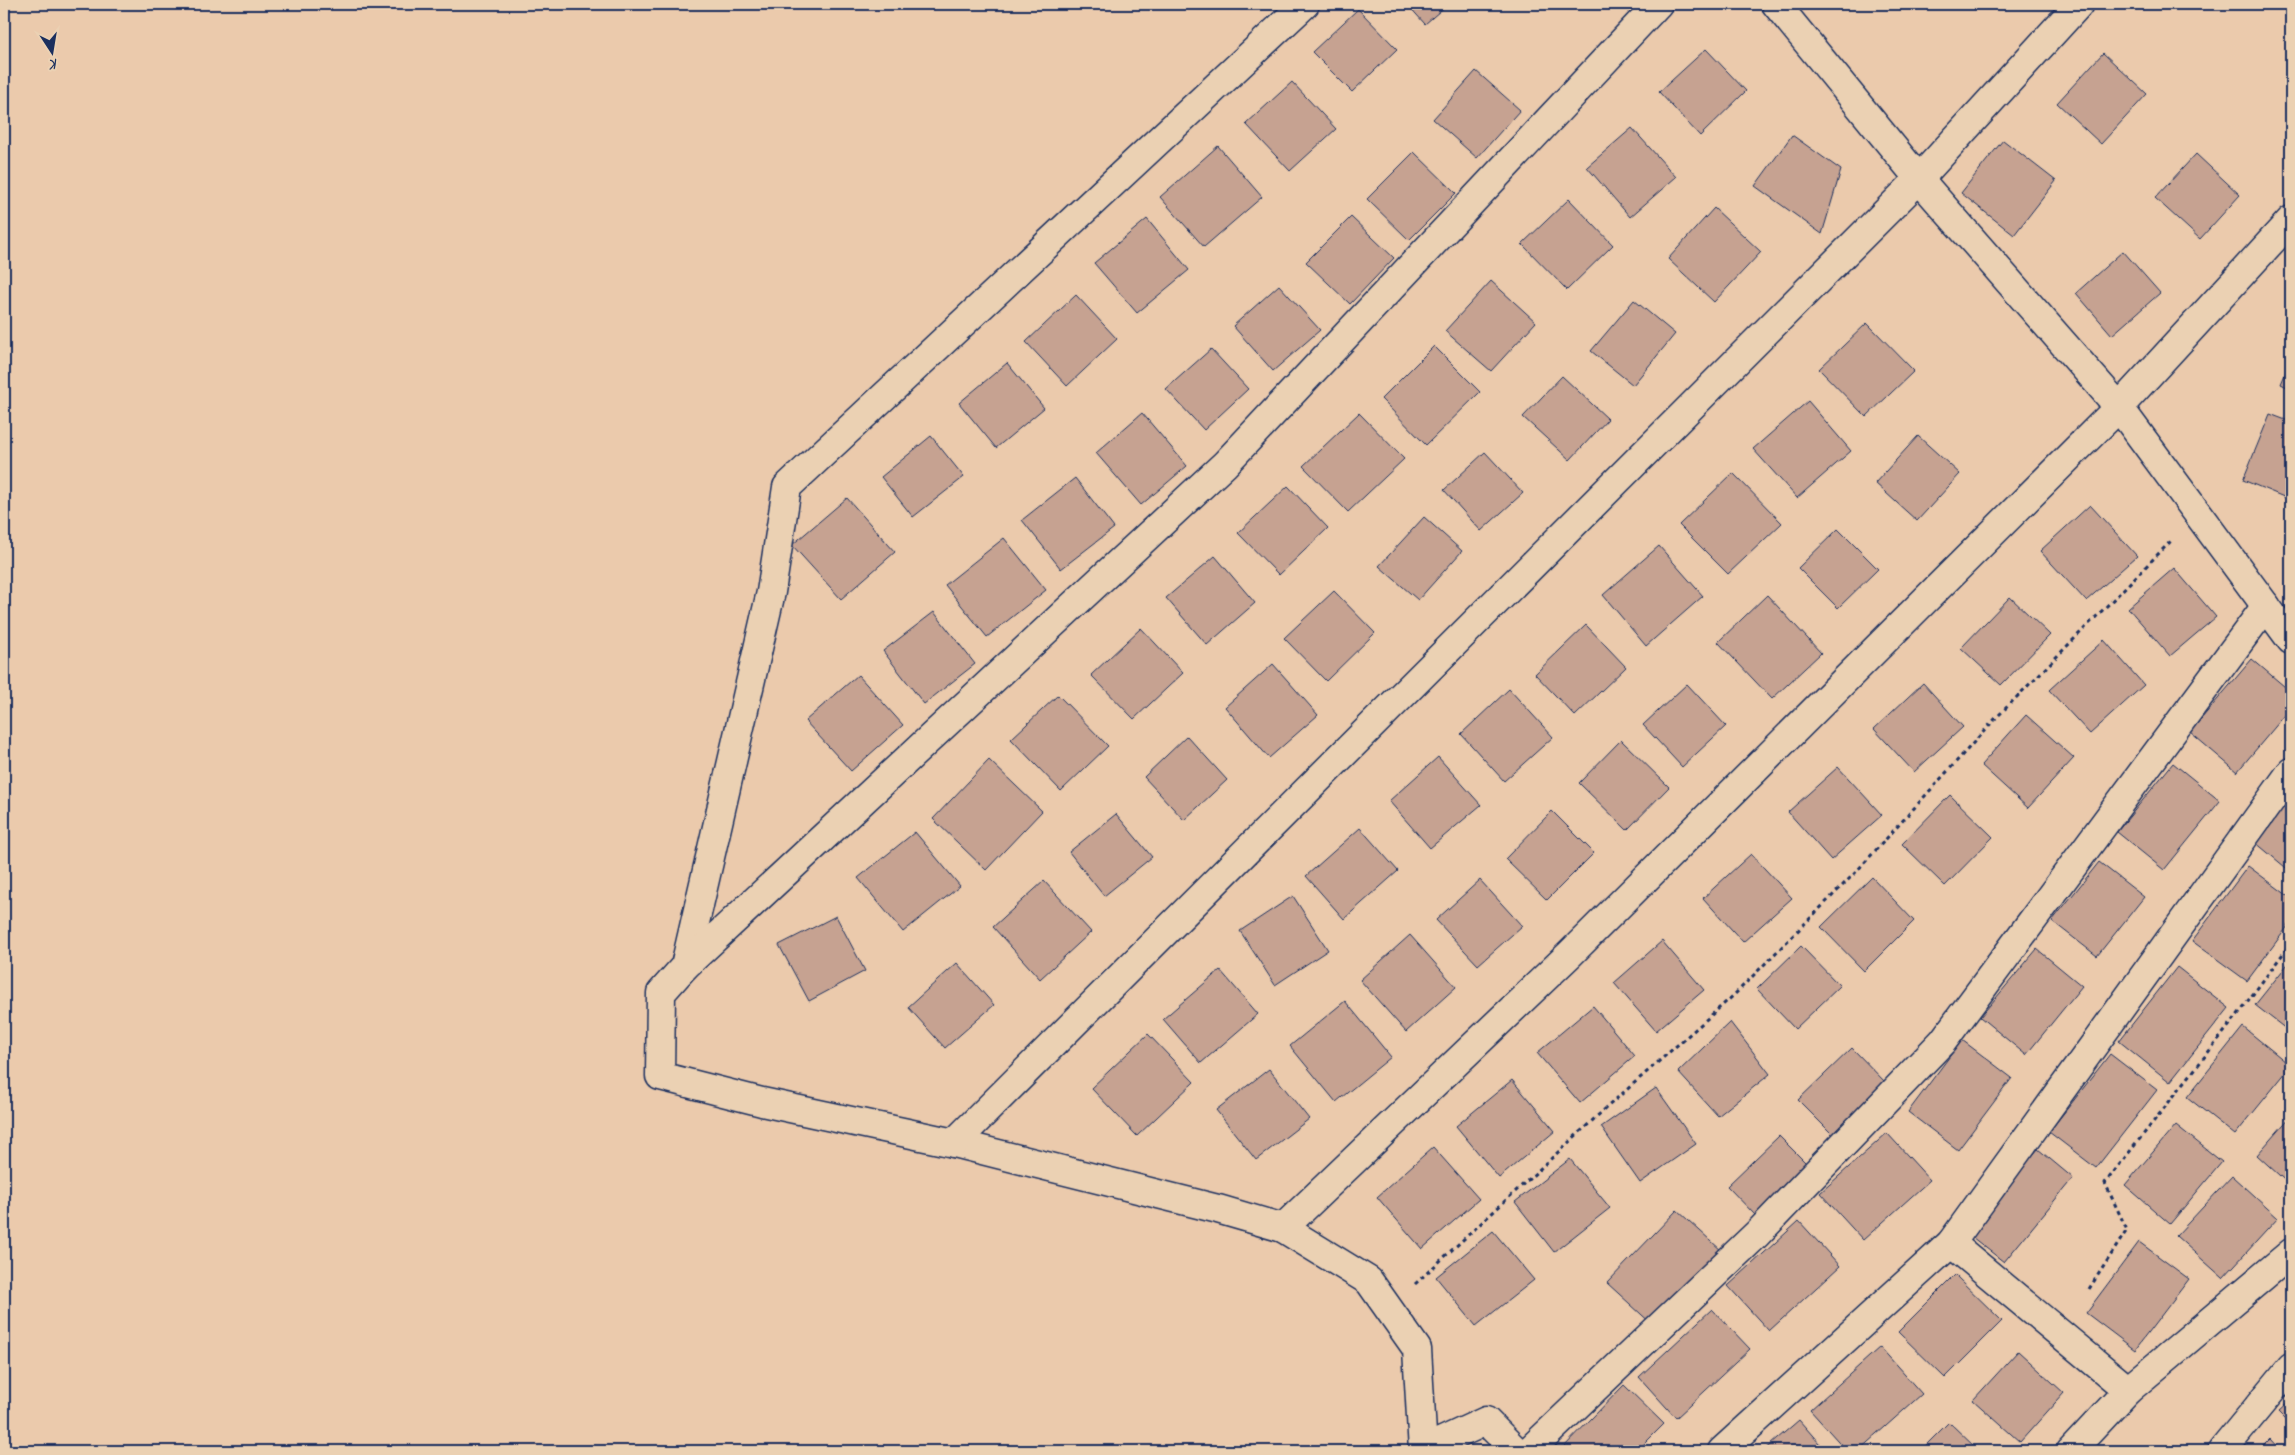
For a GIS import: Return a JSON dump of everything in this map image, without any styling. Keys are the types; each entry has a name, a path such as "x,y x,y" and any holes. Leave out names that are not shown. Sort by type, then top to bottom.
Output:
{"street":[{"path":"685,966 771,592 786,487 1305,4"},
{"path":"1516,1451 1486,1421 1423,1451 1417,1349 1369,1281 1283,1228 1218,1209 954,1143 762,1102 660,1076 661,993 685,966 1225,464 1658,4"},
{"path":"1776,4 1919,179 2119,407 2291,640"},
{"path":"954,1143 1919,179 2079,4"},
{"path":"1283,1228 1570,954 2119,407 2291,220"},
{"path":"1529,1451 1757,1234 1943,1041 2266,606"},
{"path":"1722,1451 1951,1243 2291,772"},
{"path":"1951,1243 2128,1390"},
{"path":"2071,1451 2128,1390 2291,1253"},
{"path":"2222,1451 2291,1367"}],"path":[{"path":"1388,1308 1599,1115 1734,995 1856,872 1995,719 2198,513"},
{"path":"2089,1289 2126,1230 2105,1183 2236,1017 2291,943"}],"building":[{"path":"1407,4 1448,4 1425,24"},
{"path":"1358,9 1397,49 1352,92 1312,52"},
{"path":"1706,49 1746,91 1700,136 1659,92"},
{"path":"2103,53 2147,94 2101,144 2057,103"},
{"path":"1476,71 1520,110 1477,158 1433,119"},
{"path":"1292,82 1336,129 1290,171 1246,124"},
{"path":"1632,128 1676,177 1630,217 1587,167"},
{"path":"1792,135 1841,170 1822,234 1755,186"},
{"path":"2003,140 2056,181 2014,235 1961,193"},
{"path":"1218,146 1262,197 1204,247 1160,197"},
{"path":"1414,152 1456,193 1409,240 1367,199"},
{"path":"2196,154 2240,195 2200,239 2155,198"},
{"path":"1569,199 1613,245 1567,290 1522,244"},
{"path":"1714,208 1761,252 1714,302 1668,259"},
{"path":"1351,217 1394,258 1350,304 1306,262"},
{"path":"1147,219 1189,270 1137,313 1094,263"},
{"path":"2123,251 2160,293 2112,335 2076,293"},
{"path":"1491,281 1536,322 1491,371 1445,331"},
{"path":"1279,285 1320,330 1273,371 1233,326"},
{"path":"1076,295 1117,339 1067,386 1026,342"},
{"path":"1634,300 1675,334 1633,385 1591,351"},
{"path":"1867,323 1914,371 1866,417 1819,369"},
{"path":"1434,346 1480,392 1426,445 1381,399"},
{"path":"1211,349 1248,389 1204,430 1166,389"},
{"path":"2291,360 2291,389 2281,384"},
{"path":"1007,363 1044,408 996,448 959,403"},
{"path":"1562,376 1608,419 1570,460 1523,417"},
{"path":"1808,401 1851,451 1797,498 1753,449"},
{"path":"1142,413 1187,466 1141,505 1096,453"},
{"path":"1359,413 1404,459 1348,512 1303,466"},
{"path":"2270,414 2291,422 2291,500 2243,480"},
{"path":"931,436 964,477 913,517 881,477"},
{"path":"1918,436 1960,474 1917,521 1875,483"},
{"path":"1485,452 1523,493 1481,531 1444,490"},
{"path":"1733,473 1782,523 1728,574 1679,525"},
{"path":"1075,478 1114,528 1061,569 1022,520"},
{"path":"1288,486 1328,528 1279,575 1238,533"},
{"path":"847,498 895,552 841,599 792,545"},
{"path":"2090,505 2137,556 2086,601 2040,551"},
{"path":"1424,517 1462,551 1418,600 1379,566"},
{"path":"1838,529 1878,569 1838,608 1798,568"},
{"path":"1004,538 1046,590 987,637 945,585"},
{"path":"1659,546 1703,596 1646,646 1603,595"},
{"path":"1215,556 1255,603 1207,645 1166,598"},
{"path":"2174,568 2216,617 2170,656 2128,608"},
{"path":"1334,591 1375,633 1326,681 1284,638"},
{"path":"1767,595 1821,653 1772,699 1718,642"},
{"path":"2010,597 2050,635 2001,685 1961,648"},
{"path":"934,612 975,664 924,704 883,651"},
{"path":"1586,625 1626,667 1575,716 1535,674"},
{"path":"1141,628 1183,673 1134,719 1091,675"},
{"path":"2104,640 2144,685 2090,734 2049,690"},
{"path":"2252,659 2291,692 2291,708 2237,772 2190,732"},
{"path":"1273,664 1318,715 1269,758 1225,707"},
{"path":"858,675 903,725 851,771 805,721"},
{"path":"1923,683 1963,727 1914,772 1874,729"},
{"path":"1687,684 1726,726 1682,767 1643,725"},
{"path":"1509,689 1553,737 1504,781 1461,734"},
{"path":"1058,695 1108,746 1061,791 1011,739"},
{"path":"2026,715 2074,758 2028,808 1981,765"},
{"path":"1187,736 1227,780 1184,820 1144,777"},
{"path":"1621,740 1669,787 1627,830 1579,783"},
{"path":"1438,757 1481,805 1430,848 1389,801"},
{"path":"989,760 1042,811 986,870 933,819"},
{"path":"2173,763 2220,801 2164,870 2117,832"},
{"path":"1838,767 1882,815 1831,860 1788,812"},
{"path":"1950,795 1993,837 1945,886 1902,844"},
{"path":"2291,797 2291,872 2255,842"},
{"path":"1552,811 1594,853 1547,900 1505,859"},
{"path":"1116,814 1152,857 1104,896 1069,852"},
{"path":"1360,828 1398,871 1344,919 1306,876"},
{"path":"915,832 960,886 903,932 858,878"},
{"path":"1751,854 1792,898 1743,942 1703,898"},
{"path":"2099,862 2144,897 2097,956 2052,921"},
{"path":"2248,866 2291,898 2291,922 2247,981 2192,941"},
{"path":"1872,877 1914,921 1864,971 1821,927"},
{"path":"1480,880 1522,926 1478,965 1436,920"},
{"path":"1044,881 1091,932 1040,979 993,927"},
{"path":"1293,896 1328,950 1275,985 1240,931"},
{"path":"836,916 865,971 809,1001 779,945"},
{"path":"1410,935 1456,987 1406,1032 1360,980"},
{"path":"1662,941 1704,990 1656,1031 1614,983"},
{"path":"1801,946 1840,986 1795,1029 1757,989"},
{"path":"2037,949 2082,986 2026,1055 1980,1017"},
{"path":"2291,960 2291,1033 2255,1005"},
{"path":"957,963 994,1005 945,1048 908,1007"},
{"path":"2177,967 2229,1008 2170,1082 2119,1041"},
{"path":"1220,970 1258,1014 1201,1063 1163,1019"},
{"path":"1345,1001 1391,1057 1336,1102 1290,1046"},
{"path":"1593,1006 1635,1056 1580,1103 1537,1053"},
{"path":"1730,1022 1770,1074 1718,1116 1678,1072"},
{"path":"2243,1027 2291,1066 2235,1135 2187,1097"},
{"path":"1148,1034 1194,1082 1137,1136 1091,1088"},
{"path":"1962,1040 2012,1078 1958,1150 1908,1112"},
{"path":"1852,1048 1887,1084 1834,1136 1798,1100"},
{"path":"2110,1054 2157,1090 2096,1168 2049,1132"},
{"path":"1269,1069 1309,1119 1256,1160 1216,1110"},
{"path":"1512,1080 1555,1131 1499,1178 1456,1126"},
{"path":"1656,1088 1696,1144 1640,1183 1601,1127"},
{"path":"2291,1116 2291,1186 2257,1155"},
{"path":"2176,1125 2222,1162 2170,1224 2125,1185"},
{"path":"1887,1133 1930,1180 1863,1240 1820,1193"},
{"path":"1779,1136 1808,1165 1756,1216 1727,1186"},
{"path":"1433,1147 1479,1199 1422,1249 1377,1197"},
{"path":"2038,1149 2073,1178 2004,1262 1968,1234"},
{"path":"1570,1159 1610,1208 1554,1252 1515,1202"},
{"path":"2232,1176 2278,1218 2223,1278 2176,1236"},
{"path":"1677,1210 1722,1251 1653,1325 1607,1283"},
{"path":"1799,1221 1840,1266 1769,1331 1728,1286"},
{"path":"1493,1231 1534,1280 1476,1326 1436,1277"},
{"path":"2139,1242 2189,1279 2135,1350 2086,1313"},
{"path":"1955,1275 2002,1321 1945,1378 1898,1332"},
{"path":"1712,1309 1750,1349 1676,1418 1639,1377"},
{"path":"1880,1347 1922,1394 1858,1451 1847,1451 1810,1410"},
{"path":"2018,1351 2064,1393 2020,1442 1973,1400"},
{"path":"1624,1385 1664,1424 1637,1451 1560,1451"},
{"path":"2291,1400 2291,1425 2278,1412"},
{"path":"1799,1420 1826,1451 1763,1451"},
{"path":"1949,1422 1979,1451 1920,1451"},
{"path":"2270,1439 2281,1451 2258,1451"}]}
